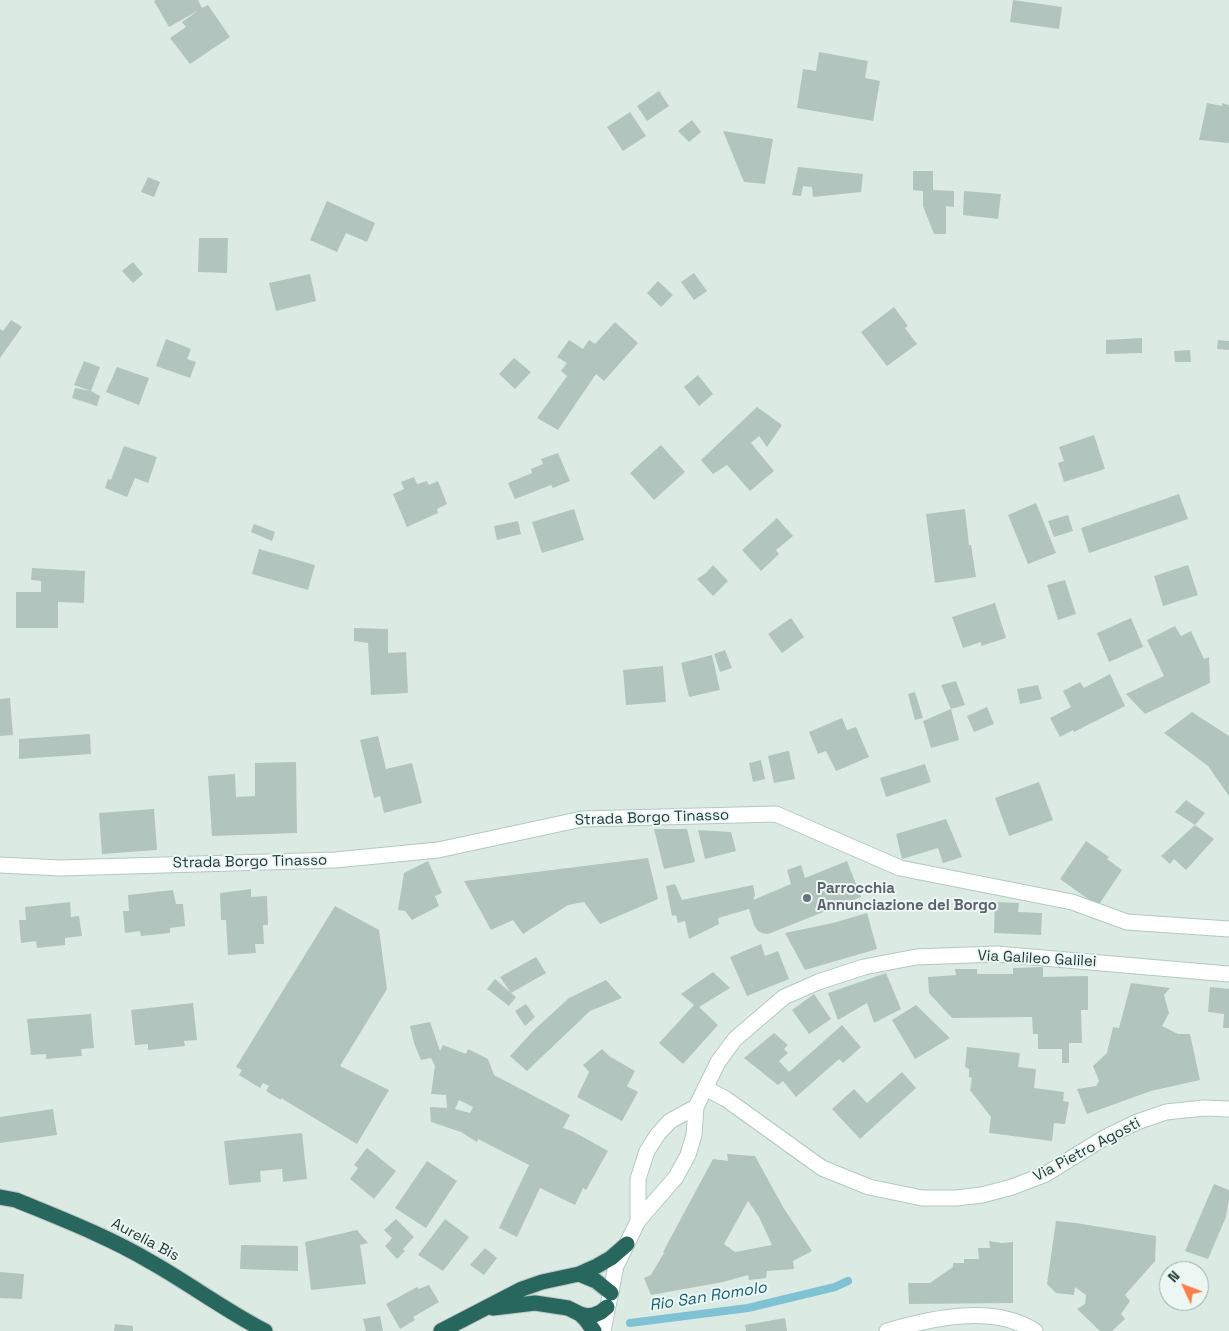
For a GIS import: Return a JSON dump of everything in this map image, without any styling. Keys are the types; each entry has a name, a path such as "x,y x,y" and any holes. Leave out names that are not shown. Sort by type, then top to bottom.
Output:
{"highway":[{"name":"Aurelia Bis","path":"0,1196 16,1200 114,1242 151,1261 265,1331"},
{"path":"442,1331 522,1289 542,1282 579,1274 597,1266 611,1258 626,1244"},
{"path":"479,1310 535,1303 568,1308 587,1316 601,1312 609,1300 596,1281 579,1274"},
{"path":"580,1314 594,1331"}],"main road":[{"name":"Strada Borgo Tinasso","path":"0,865 60,868 335,860 438,850 582,819 776,814 900,868 1072,902 1127,922 1229,928"},
{"name":"Via Galileo Galilei","path":"603,1331 616,1266 638,1221 676,1177 688,1155 694,1134 696,1107 718,1062 735,1039 784,997 818,982 864,967 916,957 996,954 1229,974"},
{"name":"Via Pietro Agosti","path":"705,1088 726,1099 822,1168 870,1187 922,1198 956,1198 982,1195 1046,1174 1104,1138 1137,1122 1166,1112 1204,1108 1229,1108"},
{"name":"Via Galileo Galilei","path":"638,1221 638,1179 647,1152 658,1134 670,1121 696,1107"},
{"path":"670,1121 681,1123 694,1134"},
{"path":"638,1179 652,1191 662,1194"},
{"path":"887,1331 943,1317 989,1316 1014,1321 1035,1331"}],"building":[{"path":"198,0 202,8 208,5 230,37 190,64 170,38 186,27 182,22 199,10 169,27 154,1"},
{"path":"1013,0 1062,7 1059,29 1010,22"},
{"path":"819,52 868,61 865,78 880,81 873,121 797,108 803,69 816,71"},
{"path":"659,91 669,106 647,121 637,106"},
{"path":"1207,103 1222,106 1222,103 1229,105 1229,143 1199,140"},
{"path":"630,112 646,136 623,151 607,127"},
{"path":"692,120 701,132 689,142 678,131"},
{"path":"723,131 773,139 765,184 744,182"},
{"path":"798,167 863,174 861,192 813,197 812,187 803,186 801,196 792,195"},
{"path":"913,171 933,171 933,190 954,191 954,207 946,206 946,234 934,234 923,206 923,191 913,190"},
{"path":"148,177 160,182 154,197 141,192"},
{"path":"964,191 1001,194 998,219 963,215"},
{"path":"327,201 375,223 367,242 346,233 337,252 310,240"},
{"path":"199,238 228,238 227,273 198,272"},
{"path":"133,262 143,274 133,283 122,271"},
{"path":"694,273 707,291 694,300 681,282"},
{"path":"310,274 316,301 276,311 269,283"},
{"path":"658,281 673,295 661,307 647,293"},
{"path":"894,307 908,326 905,328 917,344 887,366 861,332"},
{"path":"11,320 22,327 0,358 0,329 3,331"},
{"path":"615,322 638,343 604,381 596,374 558,430 537,418 567,376 561,371 567,363 557,357 569,340 583,349 589,340 595,344"},
{"path":"1142,338 1142,353 1106,354 1106,340"},
{"path":"166,339 191,349 187,359 196,362 190,378 156,366"},
{"path":"1218,340 1229,341 1229,350 1217,349"},
{"path":"1190,350 1191,362 1175,362 1174,351"},
{"path":"514,358 531,372 515,389 499,374"},
{"path":"84,361 100,367 91,391 74,385"},
{"path":"117,367 149,378 139,405 106,392"},
{"path":"698,375 713,394 699,406 684,387"},
{"path":"75,388 91,391 100,396 97,406 72,398"},
{"path":"757,407 782,425 767,447 759,436 751,443 774,471 750,491 727,465 713,474 701,460"},
{"path":"1094,435 1105,469 1064,482 1058,463 1064,461 1059,447"},
{"path":"661,445 685,472 654,500 630,473"},
{"path":"124,446 157,457 148,483 135,478 127,497 105,488 108,479 111,480"},
{"path":"558,453 570,481 553,488 551,485 515,499 508,483 532,473 531,469 543,464 541,459"},
{"path":"414,477 417,484 427,481 429,485 438,481 447,504 437,509 438,513 407,527 393,494 404,489 401,482"},
{"path":"1179,494 1188,519 1089,553 1081,528"},
{"path":"1036,503 1056,553 1028,564 1008,515"},
{"path":"574,509 584,540 542,553 532,522"},
{"path":"965,509 969,545 971,545 976,577 935,583 926,514"},
{"path":"1068,515 1073,531 1054,537 1048,521"},
{"path":"777,518 793,536 776,550 779,554 761,571 742,550"},
{"path":"518,521 521,534 497,540 494,526"},
{"path":"254,524 275,532 272,541 251,532"},
{"path":"259,549 315,565 308,590 252,574"},
{"path":"713,565 728,581 713,596 697,579"},
{"path":"1188,565 1198,595 1163,606 1154,576"},
{"path":"32,568 85,571 84,603 58,602 58,628 16,628 16,592 41,592 41,581 31,580"},
{"path":"1065,580 1076,614 1058,620 1047,585"},
{"path":"995,603 1006,638 981,646 981,642 963,648 952,617"},
{"path":"791,618 804,637 782,653 768,634"},
{"path":"1131,618 1143,647 1109,662 1097,633"},
{"path":"1175,626 1181,636 1191,631 1204,659 1209,657 1210,683 1145,714 1126,694 1164,676 1147,640"},
{"path":"354,628 388,629 388,653 406,652 408,693 371,695 368,643 354,641"},
{"path":"725,650 732,668 720,672 714,654"},
{"path":"712,655 720,690 689,697 681,663"},
{"path":"663,666 666,702 626,705 623,670"},
{"path":"1110,674 1125,706 1074,732 1073,730 1060,737 1050,718 1071,707 1063,691 1080,682 1084,688"},
{"path":"956,681 965,705 951,709 941,685"},
{"path":"1038,685 1042,699 1020,704 1017,689"},
{"path":"915,692 923,718 915,720 908,694"},
{"path":"10,698 13,735 0,736 0,699"},
{"path":"987,707 994,724 974,732 967,716"},
{"path":"951,709 959,740 931,748 923,721"},
{"path":"1192,712 1229,736 1229,796 1208,766 1164,733"},
{"path":"842,718 847,730 856,727 869,757 836,771 826,751 818,754 809,732"},
{"path":"90,734 91,754 19,759 19,739"},
{"path":"378,736 386,769 412,763 422,803 384,813 380,796 374,798 360,740"},
{"path":"789,751 795,779 774,783 768,756"},
{"path":"761,760 765,779 753,782 749,763"},
{"path":"296,762 297,833 212,836 208,776 235,774 236,797 255,796 255,763"},
{"path":"925,764 931,782 886,797 880,778"},
{"path":"1039,782 1053,820 1009,836 995,798"},
{"path":"1186,800 1205,813 1195,825 1175,812"},
{"path":"154,809 157,850 102,854 99,813"},
{"path":"946,819 962,857 943,863 938,848 902,859 896,834"},
{"path":"1195,825 1214,839 1186,870 1174,859 1170,864 1161,856"},
{"path":"654,829 687,829 695,862 664,869"},
{"path":"698,830 731,832 736,851 705,859"},
{"path":"1086,841 1109,857 1107,859 1122,870 1098,906 1060,879"},
{"path":"648,858 658,899 600,924 584,902 568,905 523,934 513,920 491,930 464,881"},
{"path":"428,861 442,893 435,896 439,906 412,920 405,911 398,910 404,873"},
{"name":"Parrocchia Annunciazione del Borgo","path":"847,861 861,897 768,934 758,931 749,909 718,918 719,924 689,939 685,921 678,923 676,915 672,916 666,886 675,884 682,900 753,885 755,895 753,900 791,884 787,870 801,865 805,878"},
{"path":"251,889 251,897 267,896 268,925 263,925 264,944 255,944 256,953 228,955 226,920 221,920 220,893"},
{"path":"173,890 176,904 183,904 185,926 170,928 170,933 141,936 140,931 125,933 123,911 129,911 128,895"},
{"path":"70,902 71,917 79,916 82,936 65,938 65,945 37,948 36,941 21,943 19,920 26,920 25,907"},
{"path":"995,902 1019,903 1018,912 1042,913 1041,935 994,933"},
{"path":"335,906 379,930 387,989 340,1066 389,1090 357,1144 281,1098 281,1100 266,1091 269,1086 263,1083 260,1088 239,1075 242,1070 236,1067"},
{"path":"867,913 877,949 805,970 785,933 833,923"},
{"path":"761,944 765,956 778,951 789,979 747,996 730,957"},
{"path":"536,957 546,973 511,993 500,977"},
{"path":"1043,967 1043,977 1088,976 1088,1010 1081,1010 1082,1043 1069,1043 1069,1063 1062,1063 1062,1049 1038,1049 1038,1034 1033,1034 1032,1017 952,1018 929,993 928,977 956,975 955,969 977,969 977,974 1013,974 1013,968"},
{"path":"713,972 730,988 699,1007 718,1025 683,1064 659,1043 694,1005 681,994"},
{"path":"886,973 901,1009 874,1023 867,1003 838,1020 828,993"},
{"path":"495,979 516,997 509,1006 487,989"},
{"path":"606,980 622,998 590,1011 527,1071 510,1056 534,1030 569,998"},
{"path":"1131,983 1170,988 1164,995 1169,1013 1162,1026 1178,1034 1190,1034 1200,1080 1151,1091 1087,1114 1077,1089 1096,1086 1099,1081 1093,1066 1107,1053 1113,1027 1119,1028"},
{"path":"1210,987 1229,989 1229,1028 1223,1028 1224,1014 1208,1012"},
{"path":"814,994 831,1019 809,1034 792,1010"},
{"path":"193,1003 197,1040 184,1041 185,1046 148,1050 148,1044 135,1045 131,1010"},
{"path":"526,1004 535,1017 525,1026 515,1011"},
{"path":"916,1005 950,1038 915,1059 892,1020"},
{"path":"91,1014 94,1048 81,1049 82,1056 46,1059 46,1054 31,1055 27,1019"},
{"path":"430,1022 440,1051 443,1045 466,1054 468,1049 488,1059 494,1075 570,1115 563,1128 608,1151 586,1190 583,1188 575,1205 540,1188 517,1237 499,1228 529,1165 478,1139 477,1142 461,1132 431,1122 430,1107 447,1108 446,1095 431,1094 435,1066 431,1058 421,1060 410,1026","holes":["459,1100 473,1107 470,1113 455,1109"]},
{"path":"842,1025 861,1047 843,1063 839,1059 796,1097 783,1081 778,1085 744,1058 774,1033 788,1045 784,1049 788,1053 779,1061 789,1072"},
{"path":"967,1047 1020,1053 1018,1067 1036,1069 1034,1088 1064,1092 1063,1101 1069,1102 1065,1124 1054,1123 1052,1141 989,1133 991,1117 970,1090 972,1078 969,1077 969,1069 965,1067"},
{"path":"602,1049 609,1056 635,1071 627,1086 638,1092 622,1121 577,1097 589,1072 583,1065"},
{"path":"902,1072 916,1088 860,1139 832,1109 854,1089 867,1103"},
{"path":"53,1109 57,1135 0,1143 0,1117"},
{"path":"302,1133 307,1179 283,1182 282,1169 260,1171 261,1182 229,1185 224,1141"},
{"path":"367,1148 396,1171 374,1199 350,1179 358,1168 354,1165"},
{"path":"727,1154 755,1156 783,1207 812,1251 793,1261 794,1269 767,1271 766,1278 749,1280 748,1275 723,1282 651,1295 644,1278 651,1275 664,1253 713,1159 728,1161","holes":["748,1201 759,1217 772,1245 735,1252 724,1244"]},
{"path":"427,1161 457,1181 426,1228 395,1208"},
{"path":"1214,1184 1229,1190 1229,1200 1226,1217 1208,1259 1185,1251"},
{"path":"396,1219 414,1237 397,1259 385,1246 392,1238 384,1230"},
{"path":"445,1219 469,1237 443,1271 418,1255"},
{"path":"1056,1221 1156,1236 1155,1261 1125,1295 1130,1301 1121,1314 1125,1319 1112,1331 1100,1331 1077,1309 1085,1304 1086,1295 1075,1287 1074,1295 1056,1293 1047,1284"},
{"path":"357,1230 368,1243 360,1245 366,1284 311,1290 305,1242"},
{"path":"989,1241 1013,1242 1013,1303 909,1304 908,1283 930,1283 953,1267 953,1263 964,1263 964,1259 979,1259 978,1248 990,1248"},
{"path":"241,1245 298,1246 298,1271 240,1269"},
{"path":"485,1248 497,1258 484,1275 470,1265"},
{"path":"0,1272 24,1274 22,1299 0,1298"},
{"path":"429,1285 439,1302 413,1317 415,1320 400,1329 386,1304 417,1287 419,1289"},
{"path":"380,1316 383,1331 366,1331 363,1319"},
{"path":"785,1318 787,1331 746,1331 745,1325"},
{"path":"115,1324 133,1326 133,1331 114,1331"}],"waterway":[{"name":"Rio San Romolo","path":"630,1323 748,1308 835,1287 848,1281"}],"place":[{"name":"Parrocchia Annunciazione del Borgo","path":"807,898"}]}
